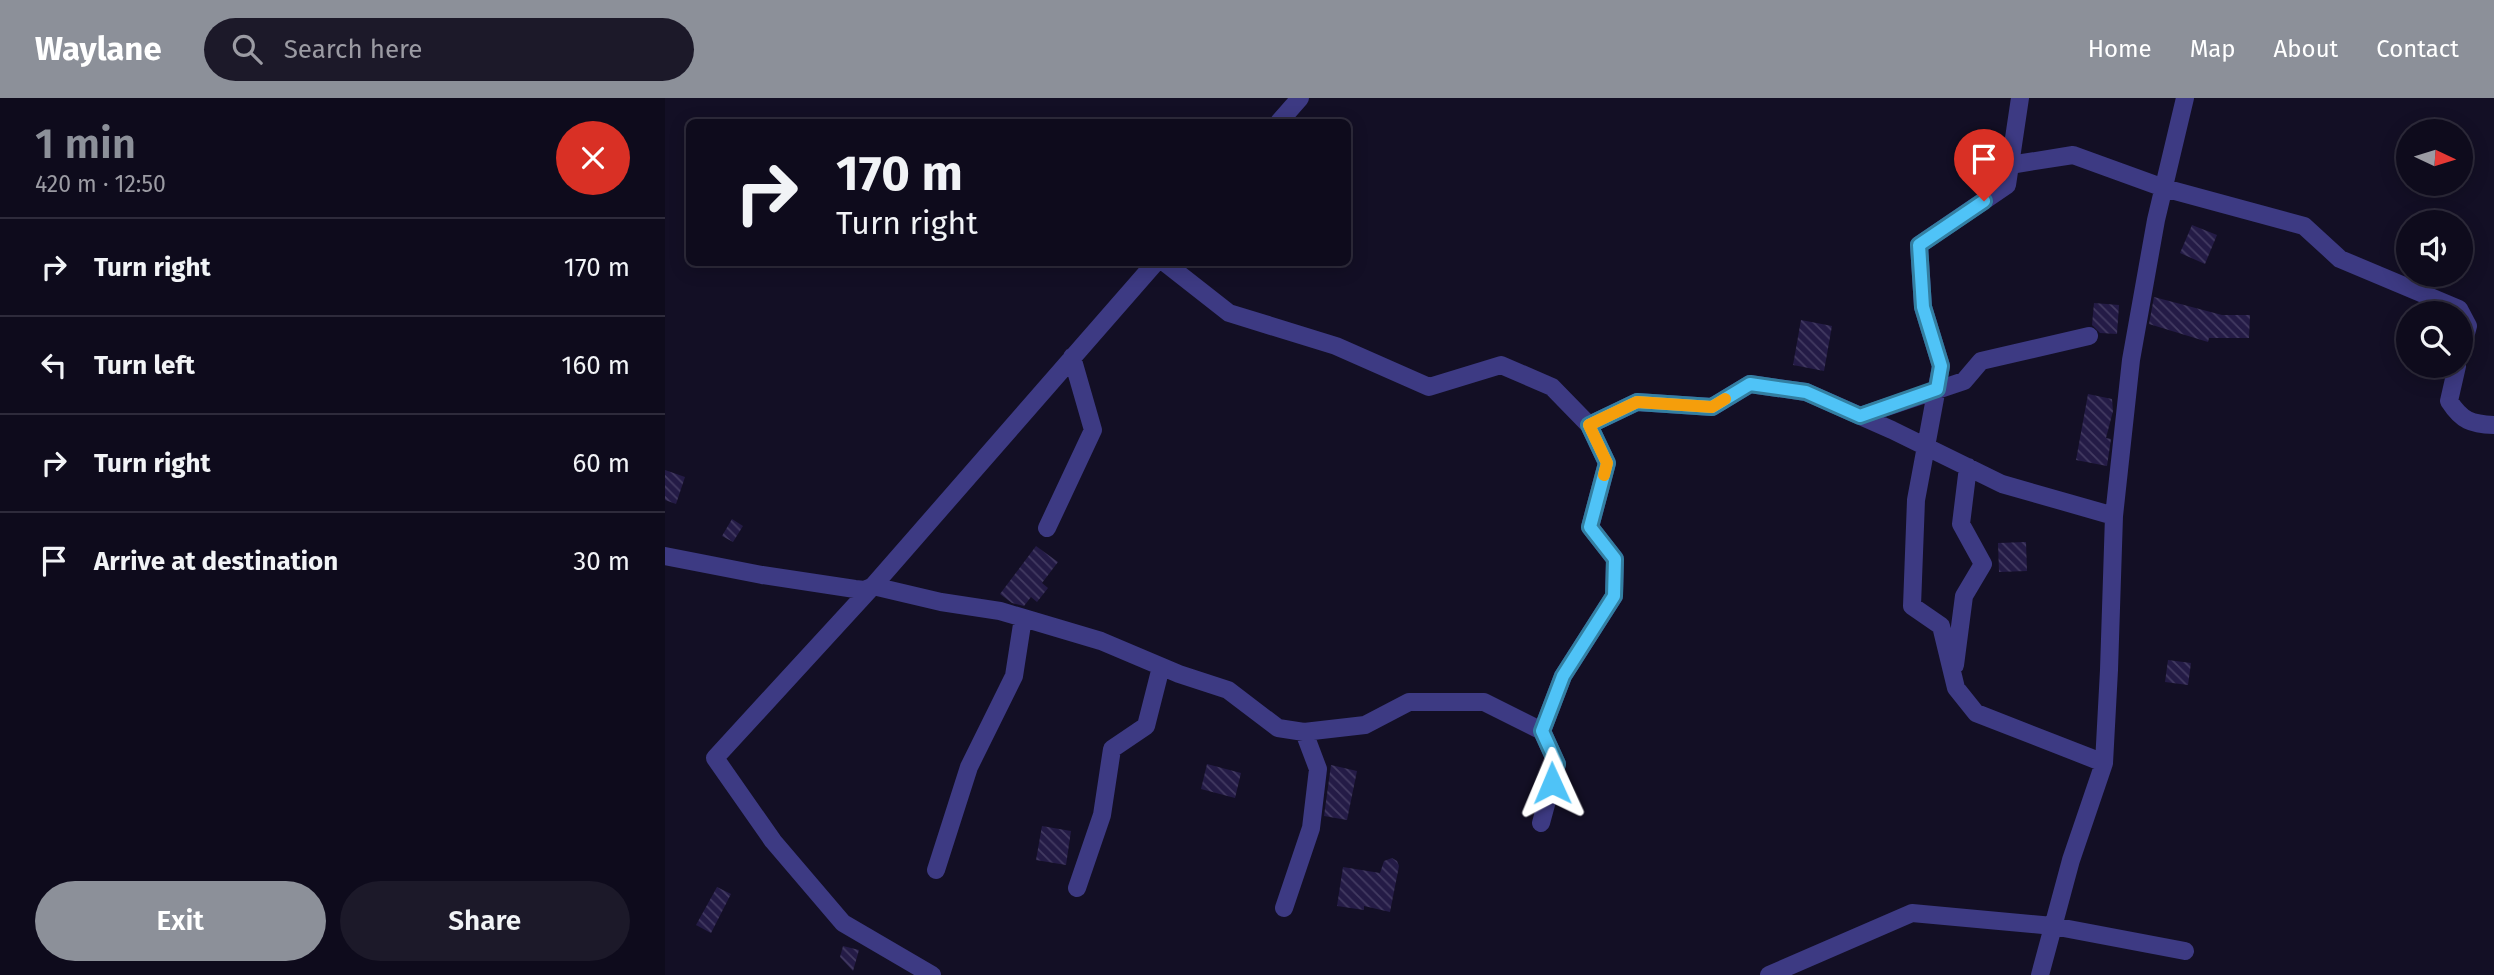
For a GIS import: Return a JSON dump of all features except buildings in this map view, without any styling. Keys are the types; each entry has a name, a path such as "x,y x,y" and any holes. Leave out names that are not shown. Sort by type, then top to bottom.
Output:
{"street":[{"path":"1282,119 1300,98"},
{"path":"2020,98 2007,185 1919,245 1923,307 1941,366 1916,500 1912,606 1941,626 1956,688 1976,713 2104,763"},
{"path":"2040,975 2071,860 2104,763 2114,516 2131,360 2164,188 2185,98"},
{"path":"2010,165 2073,155 2164,188 2304,226 2340,259 2440,301"},
{"path":"932,975 843,923 773,841 715,758 873,586 1152,266"},
{"path":"1169,266 1229,313 1336,346 1429,387 1501,365 1552,387 1589,425 1607,463 1590,527 1615,559 1614,596 1563,676 1542,731"},
{"path":"1860,416 1964,381 1981,361 2089,336"},
{"path":"1047,528 1093,430 1072,358"},
{"path":"2454,378 2449,401 2457,414 2474,424 2494,425"},
{"path":"1589,425 1637,402 1712,407 1750,384 1806,392 2002,484 2114,516"},
{"path":"1953,677 1964,596 1983,564 1961,524 1968,467"},
{"path":"665,556 762,575 855,589 865,590 873,586 941,602 1000,611 1101,641 1161,667 1228,690 1278,728 1304,732 1365,725 1409,702 1484,702 1542,731 1557,764 1541,823"},
{"path":"936,870 969,767 1014,676 1023,618"},
{"path":"1077,888 1102,815 1112,749 1146,726 1161,667"},
{"path":"1284,908 1311,828 1318,769 1304,732"},
{"path":"1769,975 1912,913 2053,926 2185,951"}],"slow traffic":[{"path":"1604,475 1607,463 1589,425 1637,402 1712,407 1725,399"}],"route":[{"path":"1552,783 1557,764 1542,731 1563,676 1614,596 1615,559 1590,527 1607,463 1589,425 1637,402 1712,407 1750,384 1806,392 1860,416 1937,389 1941,366 1923,307 1919,245 1984,201"}]}
